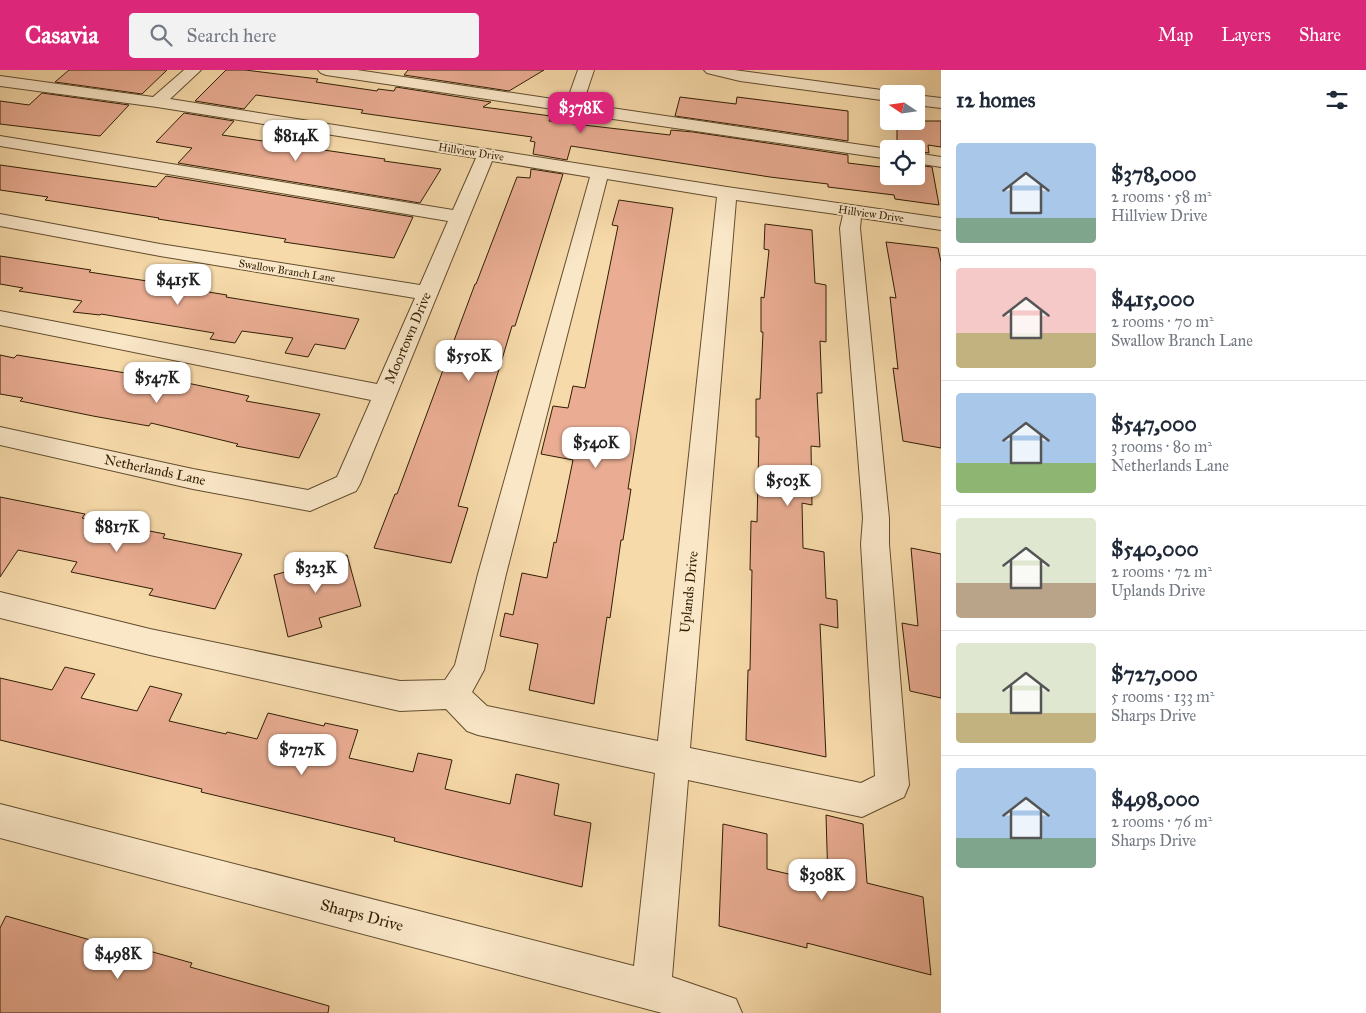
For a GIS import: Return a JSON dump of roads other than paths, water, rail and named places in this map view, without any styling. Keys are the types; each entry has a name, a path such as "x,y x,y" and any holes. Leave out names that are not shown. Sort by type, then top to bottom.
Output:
{"street":[{"path":"157,102 194,70"},
{"path":"326,70 553,104 575,102 586,109 613,114 880,153"},
{"path":"575,102 586,70"},
{"path":"712,70 740,76 880,95"},
{"name":"Hillview Drive","path":"0,81 157,102 727,193 941,224"},
{"path":"925,101 941,103"},
{"path":"0,141 459,218"},
{"name":"Moortown Drive","path":"310,501 347,484 426,293 486,155"},
{"path":"925,159 941,162"},
{"path":"453,694 469,670 492,574 600,173"},
{"name":"Uplands Drive","path":"650,990 727,193"},
{"path":"0,605 150,642 400,696 453,694 478,720 862,800 892,785 875,544 876,518 850,228 852,211"},
{"name":"Swallow Branch Lane","path":"0,220 160,250 426,293"},
{"path":"0,318 384,394"},
{"name":"Netherlands Lane","path":"0,436 193,479 310,501"},
{"name":"Sharps Drive","path":"0,821 650,990 722,1013"}]}
